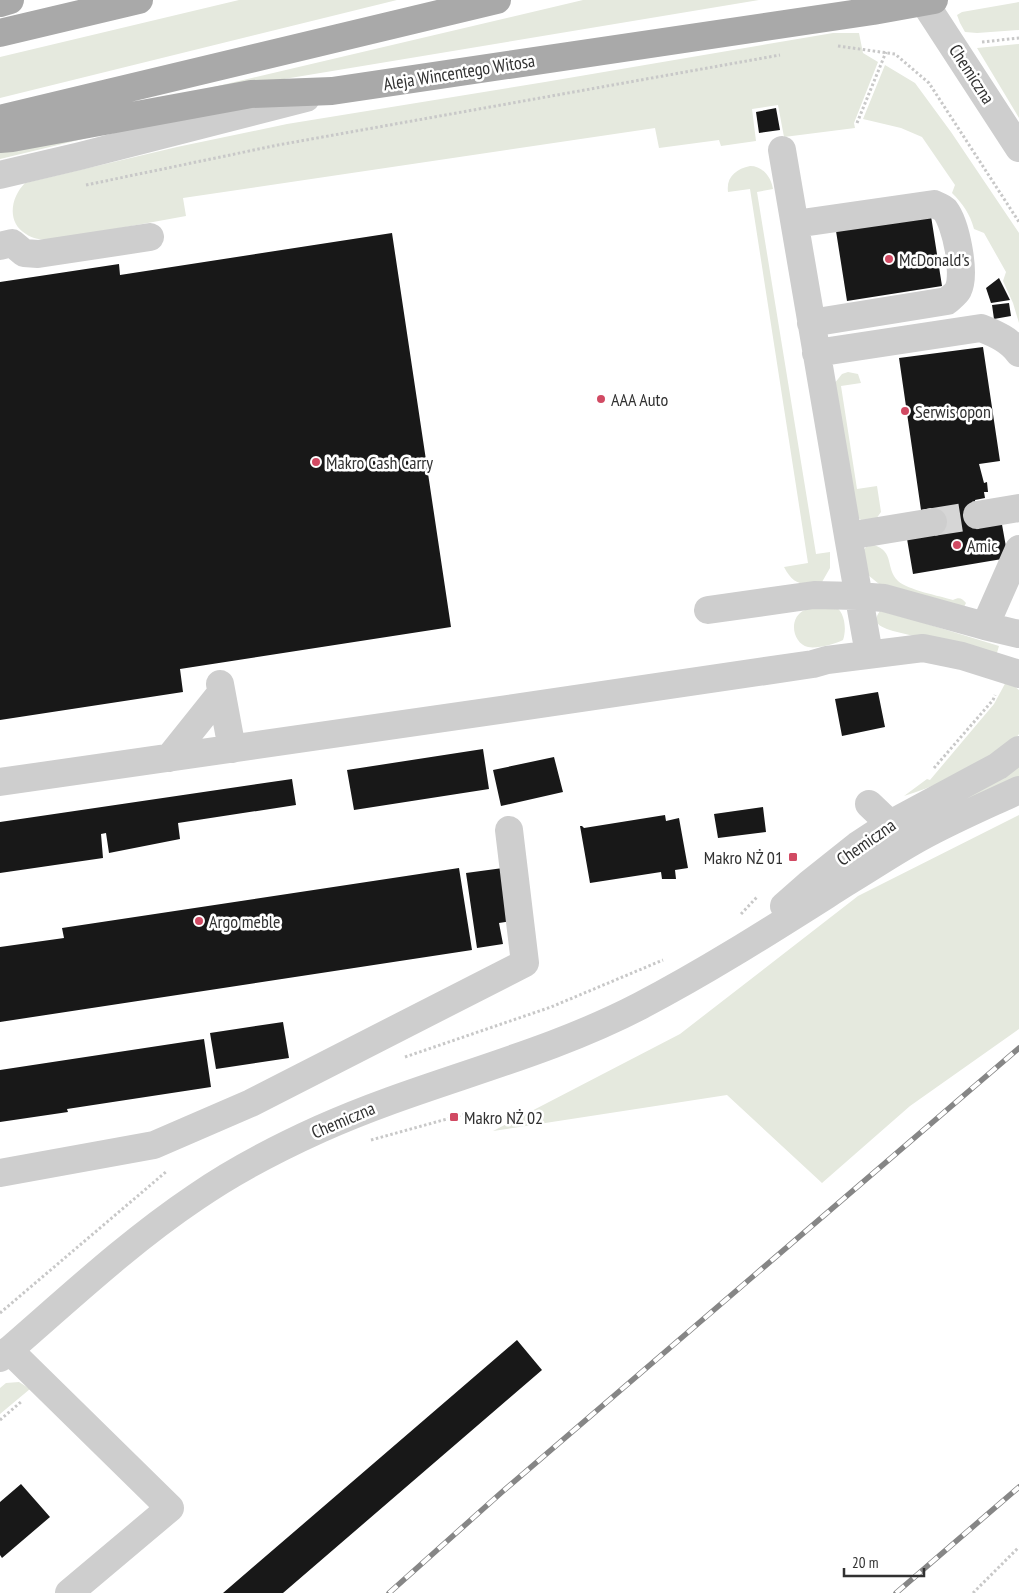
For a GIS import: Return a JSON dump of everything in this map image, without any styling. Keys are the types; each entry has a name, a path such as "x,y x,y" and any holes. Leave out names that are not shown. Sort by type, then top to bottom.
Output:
{"main road":[{"path":"0,3 10,0"},
{"path":"0,33 139,0"},
{"path":"0,119 497,0"},
{"name":"Aleja Wincentego Witosa","path":"332,91 853,14 927,1"},
{"path":"0,139 251,94 332,91"}],"street":[{"name":"Chemiczna","path":"927,1 1019,148"},
{"name":"Aleja Wincentego Witosa","path":"0,175 332,91"},
{"path":"782,150 869,654"},
{"path":"795,224 934,204 944,209 952,223 958,242 961,278 958,292 947,301 811,323"},
{"path":"4,239 24,253 38,254 150,237"},
{"path":"816,352 981,328 999,335 1014,345 1019,353"},
{"path":"977,515 1019,508"},
{"path":"848,536 933,522"},
{"path":"985,626 1019,549"},
{"path":"708,610 814,595 884,598 1019,634"},
{"path":"0,782 869,654 923,648 962,656 1019,674"},
{"path":"168,758 221,688 232,749"},
{"name":"Chemiczna","path":"728,956 809,884 858,845 890,824 998,766 1019,750"},
{"name":"Chemiczna","path":"5,1354 164,1219 198,1195 278,1149 379,1105 483,1070 575,1036 638,1007 728,956 922,836 1019,790"},
{"path":"869,804 890,824 922,836"},
{"path":"0,1173 154,1146 251,1103 525,963 509,830"},
{"path":"5,1354 170,1508 69,1593"}],"path":[{"path":"973,44 1019,38"},
{"path":"834,45 895,54 929,84 1019,222"},
{"path":"857,123 886,52"},
{"path":"80,186 278,145 784,54"},
{"path":"931,771 993,700 997,692"},
{"path":"973,1593 1019,1546"}],"shaded area":[{"path":"239,0 397,0 0,98 0,57"},
{"path":"583,0 759,0 158,100"},
{"path":"1019,2 1019,30 965,32 957,15 962,12"},
{"path":"833,33 859,33 863,53 878,62 854,123 855,128 784,137 778,105 752,109 756,141 721,146 719,140 659,148 655,128 183,198 186,216 49,241 26,234 15,223 13,216 16,195 25,183 177,147 287,124"},
{"path":"1019,44 1019,118 977,48"},
{"path":"885,65 915,83 951,132 1019,233 1019,323 1013,303 1003,281 1006,272 984,233 974,229 966,210 952,193 955,185 922,137 901,128 863,119"},
{"path":"141,125 0,159 0,151"},
{"path":"755,166 766,173 773,189 757,192 816,554 830,552 830,568 822,582 799,583 791,578 784,567 808,563 750,189 728,192 730,178 733,174 740,169"},
{"path":"848,372 858,374 861,383 841,386 857,489 877,486 881,512 876,519 861,520 856,516 834,384 842,374"},
{"path":"874,545 885,552 894,576 898,581 924,592 953,600 962,599 966,603 964,607 879,584 868,575 862,552 866,547"},
{"path":"832,605 840,611 844,620 843,640 816,647 808,647 798,641 794,624 800,613 811,608"},
{"path":"880,611 999,646 996,656 885,628 876,619"},
{"path":"1007,680 1019,690 1019,734 1015,739 997,753 963,772 904,796 927,779 930,780 994,704"},
{"path":"1019,762 1019,777 934,817"},
{"path":"1019,815 1019,1029 910,1106 822,1183 727,1095 493,1131 680,1034 858,896"},
{"path":"19,1382 30,1389 0,1414 0,1388 6,1383"}],"building":[{"path":"776,108 780,130 759,133 756,112"},
{"name":"McDonald's","path":"931,216 942,286 847,301 836,231"},
{"path":"392,233 451,627 180,669 183,692 0,720 0,282 119,264 120,275"},
{"path":"999,278 1010,300 991,303 986,288"},
{"path":"1009,303 1011,316 994,319 992,305"},
{"path":"983,347 1000,461 979,464 984,483 987,482 988,492 984,492 985,498 975,500 978,523 1001,519 1008,558 913,574 906,533 933,522 931,508 921,510 899,358"},
{"path":"878,692 885,727 842,736 835,699"},
{"path":"483,749 489,789 354,810 347,770"},
{"path":"554,757 563,792 501,806 493,770"},
{"path":"292,779 296,805 178,823 180,839 109,853 106,833 101,834 103,858 0,873 0,822"},
{"path":"763,807 766,832 718,838 714,814"},
{"path":"665,815 666,821 679,818 688,868 675,870 676,879 662,879 661,872 590,883 580,826 584,828"},
{"path":"459,868 472,950 0,1022 0,947 64,938 62,928"},
{"path":"503,868 511,921 499,923 503,944 477,948 466,873"},
{"path":"283,1022 289,1058 216,1069 210,1033"},
{"path":"204,1039 211,1087 67,1109 68,1112 0,1122 0,1070"},
{"path":"517,1340 542,1370 283,1593 223,1593"},
{"path":"21,1484 50,1517 2,1558 0,1555 0,1502"}],"tunnel":[{"path":"933,522 977,515"}],"railway":[{"path":"389,1593 502,1492 1019,1048"},
{"path":"896,1593 1019,1487"}],"place":[{"name":"McDonald's","path":"889,259"},
{"name":"AAA Auto","path":"601,399"},
{"name":"Serwis opon","path":"905,411"},
{"name":"Makro Cash Carry","path":"316,462"},
{"name":"Amic","path":"957,545"},
{"name":"Makro NŻ 01","path":"793,857"},
{"name":"Argo meble","path":"199,921"},
{"name":"Makro NŻ 02","path":"454,1117"}]}
